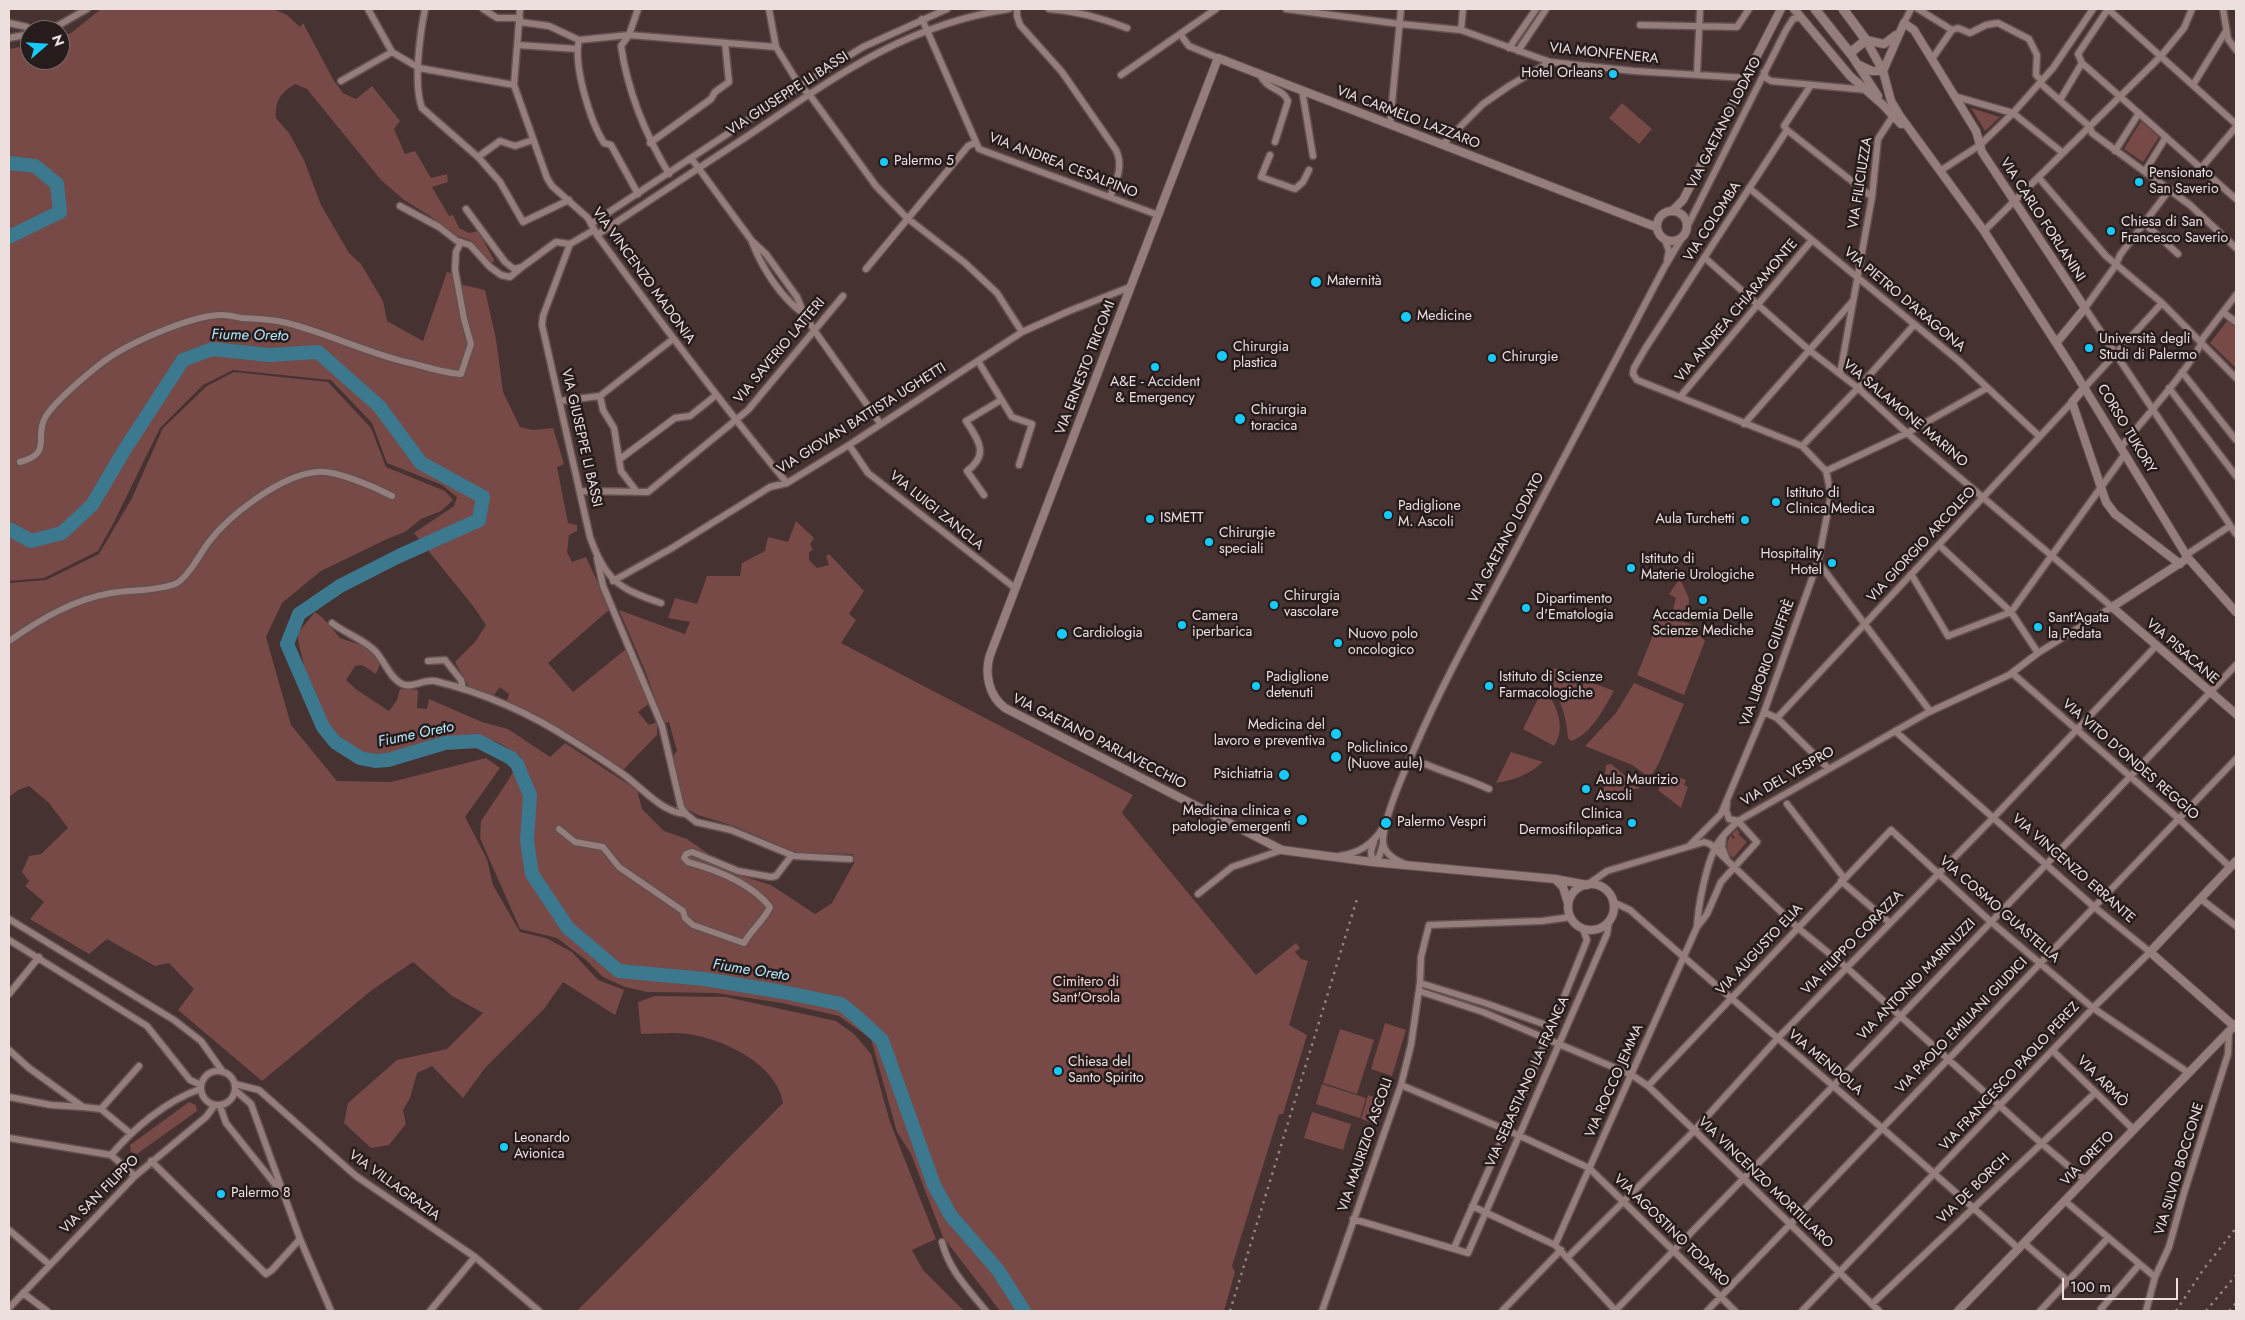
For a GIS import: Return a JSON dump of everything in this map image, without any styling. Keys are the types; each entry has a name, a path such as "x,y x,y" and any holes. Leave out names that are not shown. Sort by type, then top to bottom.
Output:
{"main road":[{"name":"CORSO TUKORY","path":"1815,9 1850,53"},
{"name":"CORSO TUKORY","path":"1843,9 1866,40"},
{"path":"1850,53 1866,40"}],"street":[{"path":"68,20 87,9"},
{"path":"368,9 392,52 419,68 514,85"},
{"path":"425,9 420,34 419,101 422,108 478,157 500,182 523,222 569,200"},
{"path":"483,9 497,18 520,20 549,26 579,40 629,35 776,47"},
{"name":"VIA VINCENZO MADONIA","path":"520,9 514,85 547,178 588,218 594,230 715,396 787,483"},
{"path":"638,9 629,35 621,46 624,63 631,92 650,143 669,174"},
{"path":"769,9 776,47 800,86 809,94 876,186 907,218 965,263 987,283 998,294 1022,332"},
{"name":"VIA GIUSEPPE LI BASSI","path":"594,230 638,194 800,86 863,47 947,9"},
{"name":"VIA GIUSEPPE LI BASSI","path":"661,603 636,595 613,581 597,558 590,537 542,325 543,316 570,244 698,169 858,63 926,30 966,17 1010,9"},
{"path":"1017,9 1020,25 1062,72 1121,160 1120,170 1110,197"},
{"path":"1049,9 1105,20 1127,28"},
{"path":"1122,74 1216,9"},
{"name":"VIA MONFENERA","path":"1286,9 1461,30 1550,62 1634,72 1746,78"},
{"path":"1390,124 1401,9"},
{"path":"1461,30 1463,9"},
{"path":"1509,48 1536,9"},
{"path":"1518,50 1546,9"},
{"path":"1696,74 1700,9"},
{"path":"1640,25 1737,28 1749,9"},
{"name":"VIA GAETANO LODATO","path":"1672,211 1683,200 1781,9"},
{"name":"CORSO TUKORY","path":"1794,9 1850,76 1883,104"},
{"path":"1858,65 1872,71 1883,71 1898,34 1911,9"},
{"path":"1918,9 1952,30 1965,30 1970,33 1986,25 1998,23 2029,39 2037,55 2036,75 2041,82 2090,127 2092,133 2170,189 2236,248"},
{"path":"1940,171 1980,145 2013,113 2041,82 2093,9"},
{"path":"2202,167 2236,122 2108,9 2078,54 2082,63 2236,199"},
{"path":"1984,231 2162,56 2184,28 2192,9"},
{"path":"2193,85 2226,31 2227,25 2223,9"},
{"name":"VIA GAETANO LODATO","path":"1687,227 1786,30 1793,19 1801,17"},
{"name":"VIA ANDREA CESALPINO","path":"922,19 979,149 1158,215"},
{"path":"1904,23 1914,30 1957,97 2013,113 2063,153"},
{"path":"1773,25 1780,25 1786,30"},
{"path":"1932,59 1952,30"},
{"path":"2226,31 2228,39 2236,50"},
{"name":"VIA CARMELO LAZZARO","path":"1180,34 1189,46 1218,58 1656,227"},
{"path":"1866,40 1884,44 1898,34"},
{"path":"579,40 577,49 587,97 600,136 604,143 611,145 638,194"},
{"name":"CORSO TUKORY","path":"1866,40 1883,71 1891,101 1911,133 1984,231 2057,342 2187,556 2236,612"},
{"path":"650,143 711,99 728,82 725,43"},
{"path":"518,45 577,49"},
{"path":"341,81 392,52"},
{"name":"CORSO TUKORY","path":"1850,53 1883,104 1911,133"},
{"name":"VIA ERNESTO TRICOMI","path":"991,689 987,675 988,661 1218,58"},
{"path":"1443,144 1483,104 1550,62"},
{"path":"2060,100 2082,63"},
{"path":"1764,72 1766,78 1771,81 1867,90"},
{"path":"1258,73 1266,86 1283,94 1288,101 1275,142"},
{"name":"VIA COLOMBA","path":"1680,397 1637,380 1633,374 1634,368 1787,130 1784,126 1811,85"},
{"path":"1302,90 1313,156"},
{"name":"VIA CARLO FORLANINI","path":"1957,97 1976,131 1980,145 2014,203 2085,308"},
{"path":"2115,151 2139,112"},
{"name":"VIA FILICIUZZA","path":"1840,374 1872,197 1878,139 1893,116"},
{"path":"1787,130 1872,197"},
{"path":"2145,171 2166,137"},
{"path":"478,157 500,141 515,146 533,140"},
{"path":"866,269 968,146 976,142"},
{"path":"1270,155 1261,177 1295,189 1303,182 1309,170"},
{"path":"691,158 752,241 766,254 797,297 804,314 814,330 880,423"},
{"path":"2039,178 2106,256 2162,303 2191,330 2202,345 2235,375"},
{"name":"VIA PIETRO D'ARAGONA","path":"1749,188 1914,325 2039,436"},
{"path":"2057,342 2085,308 2116,265 2120,255 2170,189"},
{"path":"400,206 440,227 457,241 470,245 501,275 510,277 556,242 570,244"},
{"path":"466,210 505,262 514,269 522,267"},
{"path":"1672,211 1683,216 1687,227 1683,236 1675,241 1665,240 1661,237 1656,227 1662,214 1672,211"},
{"name":"VIA CARMELO LAZZARO","path":"1631,218 1659,217"},
{"path":"2144,223 2178,254"},
{"name":"VIA GAETANO LODATO","path":"1372,862 1379,857 1385,825 1409,761 1442,687 1664,268 1683,236"},
{"name":"VIA GAETANO LODATO","path":"1664,268 1669,251 1665,240"},
{"name":"VIA ANDREA CHIARAMONTE","path":"1680,397 1812,240"},
{"path":"20,462 31,459 40,451 42,443 41,427 47,414 85,378 112,356 133,344 200,318 223,315 261,318 287,323 383,356 461,374 471,344 464,319 455,270 456,252 461,242"},
{"name":"VIA SALAMONE MARINO","path":"1705,258 1809,350 1858,388 2112,607"},
{"name":"VIA GIOVAN BATTISTA UGHETTI","path":"613,581 672,548 770,487 787,483 849,445 1022,332 1130,287"},
{"path":"1911,574 1948,636 2011,612 2100,488 2152,409 2202,345 2203,338 2236,295"},
{"name":"VIA SAVERIO LATTERI","path":"580,492 648,492 748,410 843,296"},
{"path":"1744,424 1852,302"},
{"path":"2085,387 2162,303"},
{"path":"2085,308 2236,534"},
{"path":"2224,313 2236,322"},
{"path":"1802,446 1858,388 1914,325"},
{"path":"560,401 600,396 673,339"},
{"path":"978,361 1012,417 1032,424 1019,465"},
{"path":"2182,372 2236,440"},
{"name":"VIA GIORGIO ARCOLEO","path":"1777,718 1984,498 2085,387"},
{"path":"1680,397 1802,446 1826,471 1908,433 1987,388"},
{"path":"2169,388 2236,476"},
{"path":"600,396 602,410 614,428 622,471 637,492"},
{"path":"620,459 675,418 690,416 715,396"},
{"path":"984,495 967,471 974,466 981,454 979,442 966,421 1001,400"},
{"path":"2072,402 2106,502 2115,514 2180,564"},
{"name":"VIA LUIGI ZANCLA","path":"849,445 868,473 1015,588"},
{"name":"VIA LIBORIO GIUFFRÈ","path":"1688,847 1721,814 1764,712 1818,562 1831,495 1826,471"},
{"path":"9,641 42,618 78,601 176,584 189,570 209,542 237,511 299,475 318,472 367,483 392,496"},
{"path":"2187,556 2230,526"},
{"path":"1939,545 2011,612 2038,653"},
{"name":"VIA DEL VESPRO","path":"1715,848 1724,835 1738,821 1930,711 2012,673 2038,653 2180,564 2187,556"},
{"path":"597,558 603,586 662,726 682,807 686,814 696,822 731,830 792,854 850,859"},
{"path":"1818,562 1930,711"},
{"name":"VIA PISACANE","path":"2112,607 2236,714"},
{"path":"332,623 344,633 377,652 394,678 402,684 409,686 426,680 463,689 523,711 620,772 676,814 686,814"},
{"name":"VIA FILIPPO CORAZZA","path":"1568,1257 1694,1130 1777,1039 1994,817 2156,646"},
{"path":"428,661 445,660 462,680 463,689"},
{"name":"VIA ANTONIO MARINUZZI","path":"1615,1311 1832,1084 1900,1017 1990,921 2131,777 2236,665"},
{"name":"VIA VITO D'ONDES REGGIO","path":"2012,673 2233,864"},
{"name":"VIA GAETANO PARLAVECCHIO","path":"991,689 1001,705 1012,712 1282,850 1372,862"},
{"path":"1764,712 1777,718 1828,768"},
{"name":"VIA VINCENZO ERRANTE","path":"1895,731 2093,906 2150,952 2234,1027"},
{"name":"VIA PAOLO EMILIANI GIUDICI","path":"1707,1311 1881,1127 2236,759"},
{"path":"1425,764 1452,775 1464,777 1489,789"},
{"path":"1727,803 1727,815 1733,822 1738,821"},
{"path":"1786,804 1842,880 1890,923"},
{"name":"VIA ROCCO JEMMA","path":"1555,1245 1697,927 1707,914 1730,865 1756,842 1738,821"},
{"name":"VIA GAETANO LODATO","path":"1372,862 1371,851 1374,842 1385,825"},
{"path":"559,829 576,842 603,847 619,867 683,911 685,918 693,925 744,943 757,923 767,914 770,907 742,883 688,862 684,858 686,854 692,852 738,871 771,877 776,876 792,854"},
{"name":"VIA AUGUSTO ELIA","path":"1648,1086 1890,830"},
{"name":"VIA COSMO GUASTELLA","path":"1890,830 1990,921 2093,1008 2189,1073"},
{"path":"1724,835 1722,847 1730,865"},
{"path":"1331,857 1356,852 1374,842"},
{"path":"1568,906 1574,892 1606,872 1704,842 1715,848 1730,865 1798,928 1847,968 2041,1143 2086,1180"},
{"path":"1382,844 1394,859 1411,866"},
{"name":"VIA ROCCO JEMMA","path":"1697,927 1698,909 1715,848"},
{"path":"1198,894 1232,867 1282,850"},
{"path":"1372,862 1555,880 1595,885 1603,888 1613,902 1614,910 1609,920 1598,929 1583,928 1576,924 1571,917 1565,890 1555,880"},
{"name":"VIA FRANCESCO PAOLO PEREZ","path":"1802,1311 2233,864"},
{"path":"2201,899 2236,926"},
{"name":"VIA MENDOLA","path":"1613,902 1630,910 1973,1207 2068,1281"},
{"name":"VIA MAURIZIO ASCOLI","path":"1322,1311 1401,1086 1411,1045 1420,983 1421,957 1429,925 1542,921 1571,917"},
{"path":"9,919 174,1020 201,1041 223,1072 233,1079 235,1087 251,1104 300,1239 331,1311"},
{"name":"VIA SEBASTIANO LA FRANCA","path":"1583,928 1587,940 1552,1027 1454,1248 1468,1253 1607,934 1609,920"},
{"path":"9,940 147,1026 190,1080 200,1087"},
{"path":"9,994 39,958"},
{"path":"1420,983 1485,1003 1552,1027"},
{"name":"VIA VINCENZO MORTILLARO","path":"1419,991 1483,1012 1559,1043 1632,1075 1648,1086 1878,1311"},
{"name":"VIA ORETO","path":"1958,1311 2234,1027"},
{"name":"VIA SILVIO BOCCONE","path":"2146,1311 2155,1277 2169,1247 2228,1054 2234,1027"},
{"path":"9,1050 83,1107"},
{"name":"VIA ARMÒ","path":"2053,1051 2134,1130"},
{"path":"101,1109 139,1066"},
{"path":"223,1072 212,1072 203,1079 200,1087 204,1100 217,1106 226,1123 283,1194"},
{"path":"1401,1086 1518,1135 1589,1168"},
{"path":"111,1155 130,1133 188,1093 200,1087"},
{"path":"217,1106 231,1101 235,1087"},
{"name":"VIA VILLAGRAZIA","path":"235,1087 259,1090 356,1176 475,1257 539,1311"},
{"name":"VIA DE BORCH","path":"1872,1304 2095,1093"},
{"path":"9,1097 51,1105 101,1109 130,1133"},
{"name":"VIA SAN FILIPPO","path":"9,1308 135,1176 217,1106"},
{"path":"9,1138 111,1155 135,1176"},
{"path":"151,1161 266,1274 272,1270 300,1239"},
{"name":"VIA AGOSTINO TODARO","path":"1589,1168 1736,1311"},
{"path":"2065,1201 2155,1277"},
{"path":"1472,1206 1555,1245 1568,1257 1615,1311"},
{"path":"1354,1219 1454,1248"},
{"path":"9,1230 50,1265"},
{"path":"2040,1311 2108,1238"},
{"path":"942,1242 953,1272 986,1311"},
{"path":"1502,1311 1561,1250"},
{"path":"430,1311 475,1257"},
{"path":"2103,1311 2101,1309 2140,1265"},
{"path":"23,1293 47,1311"}],"green space":[{"path":"101,9 273,9 287,15 300,27 303,23 334,81 343,93 356,99 372,86 400,121 394,129 405,154 415,151 431,178 447,174 448,182 432,187 449,216 453,215 459,228 469,233 478,231 494,260 492,264 470,240 452,234 430,216 404,200 381,180 307,89 295,84 282,94 278,102 276,118 289,133 304,160 321,205 349,253 361,264 383,301 387,321 423,341 447,272 453,274 463,285 485,290 496,339 503,392 520,427 533,430 553,428 564,464 557,467 568,523 577,525 577,531 569,535 567,552 572,562 586,557 610,609 548,663 573,692 626,649 650,703 638,712 649,725 657,722 657,735 623,770 553,725 507,701 509,694 500,687 493,696 469,687 455,662 475,642 486,625 414,533 454,506 457,497 442,485 387,463 372,423 331,380 233,370 203,385 160,428 98,551 44,578 9,581 9,49 20,47 20,70 70,70 71,33"},
{"path":"1622,103 1652,129 1639,144 1609,118"},
{"path":"1971,108 2000,117 1985,131"},
{"path":"2141,121 2159,137 2143,162 2124,149"},
{"path":"2228,320 2236,327 2236,368 2210,343"},
{"path":"234,372 328,382 371,428 386,467 445,491 453,500 441,511 421,519 405,532 321,571 282,603 266,637 291,725 337,781 391,782 486,758 500,768 465,817 487,859 493,885 520,932 546,938 572,952 598,980 624,990 615,1015 563,982 544,1009 485,1068 463,1098 432,1066 417,1073 410,1098 403,1110 406,1124 389,1145 371,1148 344,1123 348,1103 397,1060 447,1049 483,1013 452,996 413,962 372,990 262,1081 178,1010 194,989 169,963 155,966 107,939 89,954 30,919 44,902 25,886 29,881 22,872 29,856 41,854 68,828 49,803 29,786 18,790 9,797 9,583 46,580 99,554 132,498 163,428 207,386"},
{"name":"Cimitero di Sant'Orsola","path":"796,521 814,538 810,544 813,550 809,552 809,560 817,568 829,565 826,556 829,554 864,591 849,614 856,620 841,643 1133,795 1122,813 1256,975 1296,943 1300,948 1295,952 1301,959 1308,961 1289,1025 1307,1035 1283,1114 1279,1114 1232,1266 1235,1272 1224,1311 1000,1311 943,1237 911,1154 897,1132 871,1039 839,1016 782,1003 716,993 647,992 625,987 603,977 586,960 557,938 520,929 480,838 481,821 521,757 497,742 484,739 435,743 389,756 365,753 348,744 333,730 322,713 306,673 297,634 315,612 323,618 340,638 370,648 380,664 376,674 362,665 355,666 346,680 357,690 389,711 397,700 400,689 418,690 417,708 427,709 429,699 482,722 508,729 550,757 565,743 637,790 642,809 664,831 687,839 739,875 771,885 815,914 832,903 854,863 853,854 798,853 734,826 698,815 685,808 672,757 677,751 669,722 664,723 646,673 619,610 685,634 690,622 668,618 675,598 697,604 707,576 740,576 742,563 765,551 768,537 788,542"},
{"path":"1680,578 1689,599 1688,615 1673,609 1676,598 1669,594"},
{"path":"1661,615 1691,624 1705,641 1684,695 1637,675"},
{"path":"1554,668 1614,691 1591,727 1578,738 1571,741 1568,738 1562,708 1547,680"},
{"path":"1634,683 1684,704 1658,765 1650,778 1632,765 1585,746 1616,713"},
{"path":"1544,687 1556,708 1560,723 1560,731 1554,746 1523,729"},
{"path":"1511,752 1543,762 1521,776 1496,783"},
{"path":"1611,764 1640,788 1603,796 1606,765"},
{"path":"1667,772 1686,780 1684,785 1688,787 1681,808 1658,790"},
{"path":"1737,829 1740,833 1739,835 1747,842 1733,858 1729,853 1727,844 1731,835 1733,839 1735,838 1732,834"},
{"path":"655,996 726,997 836,1021 854,1034 871,1054 890,1122 936,1239 912,1250 923,1270 964,1311 577,1311 783,1103 779,1089 771,1076 760,1065 732,1048 717,1041 688,1034 641,1034 638,1002"},
{"path":"1385,1023 1406,1030 1392,1076 1371,1069"},
{"path":"1340,1029 1374,1040 1357,1094 1323,1083"},
{"path":"1322,1084 1366,1098 1360,1118 1316,1104"},
{"path":"1368,1095 1384,1100 1377,1124 1361,1119"},
{"path":"189,1102 196,1105 197,1111 137,1154 131,1152 130,1145"},
{"path":"1312,1112 1351,1124 1343,1150 1304,1138"}],"waterway":[{"name":"Fiume Oreto","path":"9,163 35,166 57,184 60,212 9,237"},
{"name":"Fiume Oreto","path":"9,529 31,541 62,533 92,505 125,449 183,360 212,349 269,355 318,352 379,406 421,463 483,497 479,520 399,556 340,586 299,614 287,644 323,727 335,742 360,758 375,761 388,760 445,743 478,741 511,758 517,764 530,795 527,841 532,874 568,928 619,971 704,979 783,992 841,1004 857,1017 882,1040 934,1185 951,1216 998,1270 1024,1311"}],"railway":[{"path":"1230,1311 1357,899"},
{"path":"2176,1311 2203,1270 2236,1228"},
{"path":"2206,1311 2236,1275"},
{"path":"2229,1311 2236,1303"}],"place":[{"name":"Hotel Orleans","path":"1613,74"},
{"name":"Palermo 5","path":"884,162"},
{"name":"Pensionato San Saverio","path":"2139,182"},
{"name":"Chiesa di San Francesco Saverio","path":"2111,231"},
{"name":"Maternità","path":"1316,282"},
{"name":"Medicine","path":"1406,317"},
{"name":"Università degli Studi di Palermo","path":"2089,348"},
{"name":"Chirurgia plastica","path":"1222,356"},
{"name":"Chirurgie","path":"1492,358"},
{"name":"A&E - Accident & Emergency","path":"1155,367"},
{"name":"Chirurgia toracica","path":"1240,419"},
{"name":"Istituto di Clinica Medica","path":"1776,502"},
{"name":"Padiglione M. Ascoli","path":"1388,515"},
{"name":"ISMETT","path":"1150,519"},
{"name":"Aula Turchetti","path":"1745,520"},
{"name":"Chirurgie speciali","path":"1209,542"},
{"name":"Hospitality Hotel","path":"1832,563"},
{"name":"Istituto di Materie Urologiche","path":"1631,568"},
{"name":"Accademia Delle Scienze Mediche","path":"1703,600"},
{"name":"Chirurgia vascolare","path":"1274,605"},
{"name":"Dipartimento d'Ematologia","path":"1526,608"},
{"name":"Camera iperbarica","path":"1182,625"},
{"name":"Sant'Agata la Pedata","path":"2038,627"},
{"name":"Cardiologia","path":"1062,634"},
{"name":"Nuovo polo oncologico","path":"1338,643"},
{"name":"Padiglione detenuti","path":"1256,686"},
{"name":"Istituto di Scienze Farmacologiche","path":"1489,686"},
{"name":"Medicina del lavoro e preventiva","path":"1336,734"},
{"name":"Policlinico (Nuove aule)","path":"1336,757"},
{"name":"Psichiatria","path":"1284,775"},
{"name":"Aula Maurizio Ascoli","path":"1586,789"},
{"name":"Medicina clinica e patologie emergenti","path":"1302,820"},
{"name":"Palermo Vespri","path":"1386,823"},
{"name":"Clinica Dermosifilopatica","path":"1632,823"},
{"name":"Chiesa del Santo Spirito","path":"1058,1071"},
{"name":"Leonardo Avionica","path":"504,1147"},
{"name":"Palermo 8","path":"221,1194"}]}
